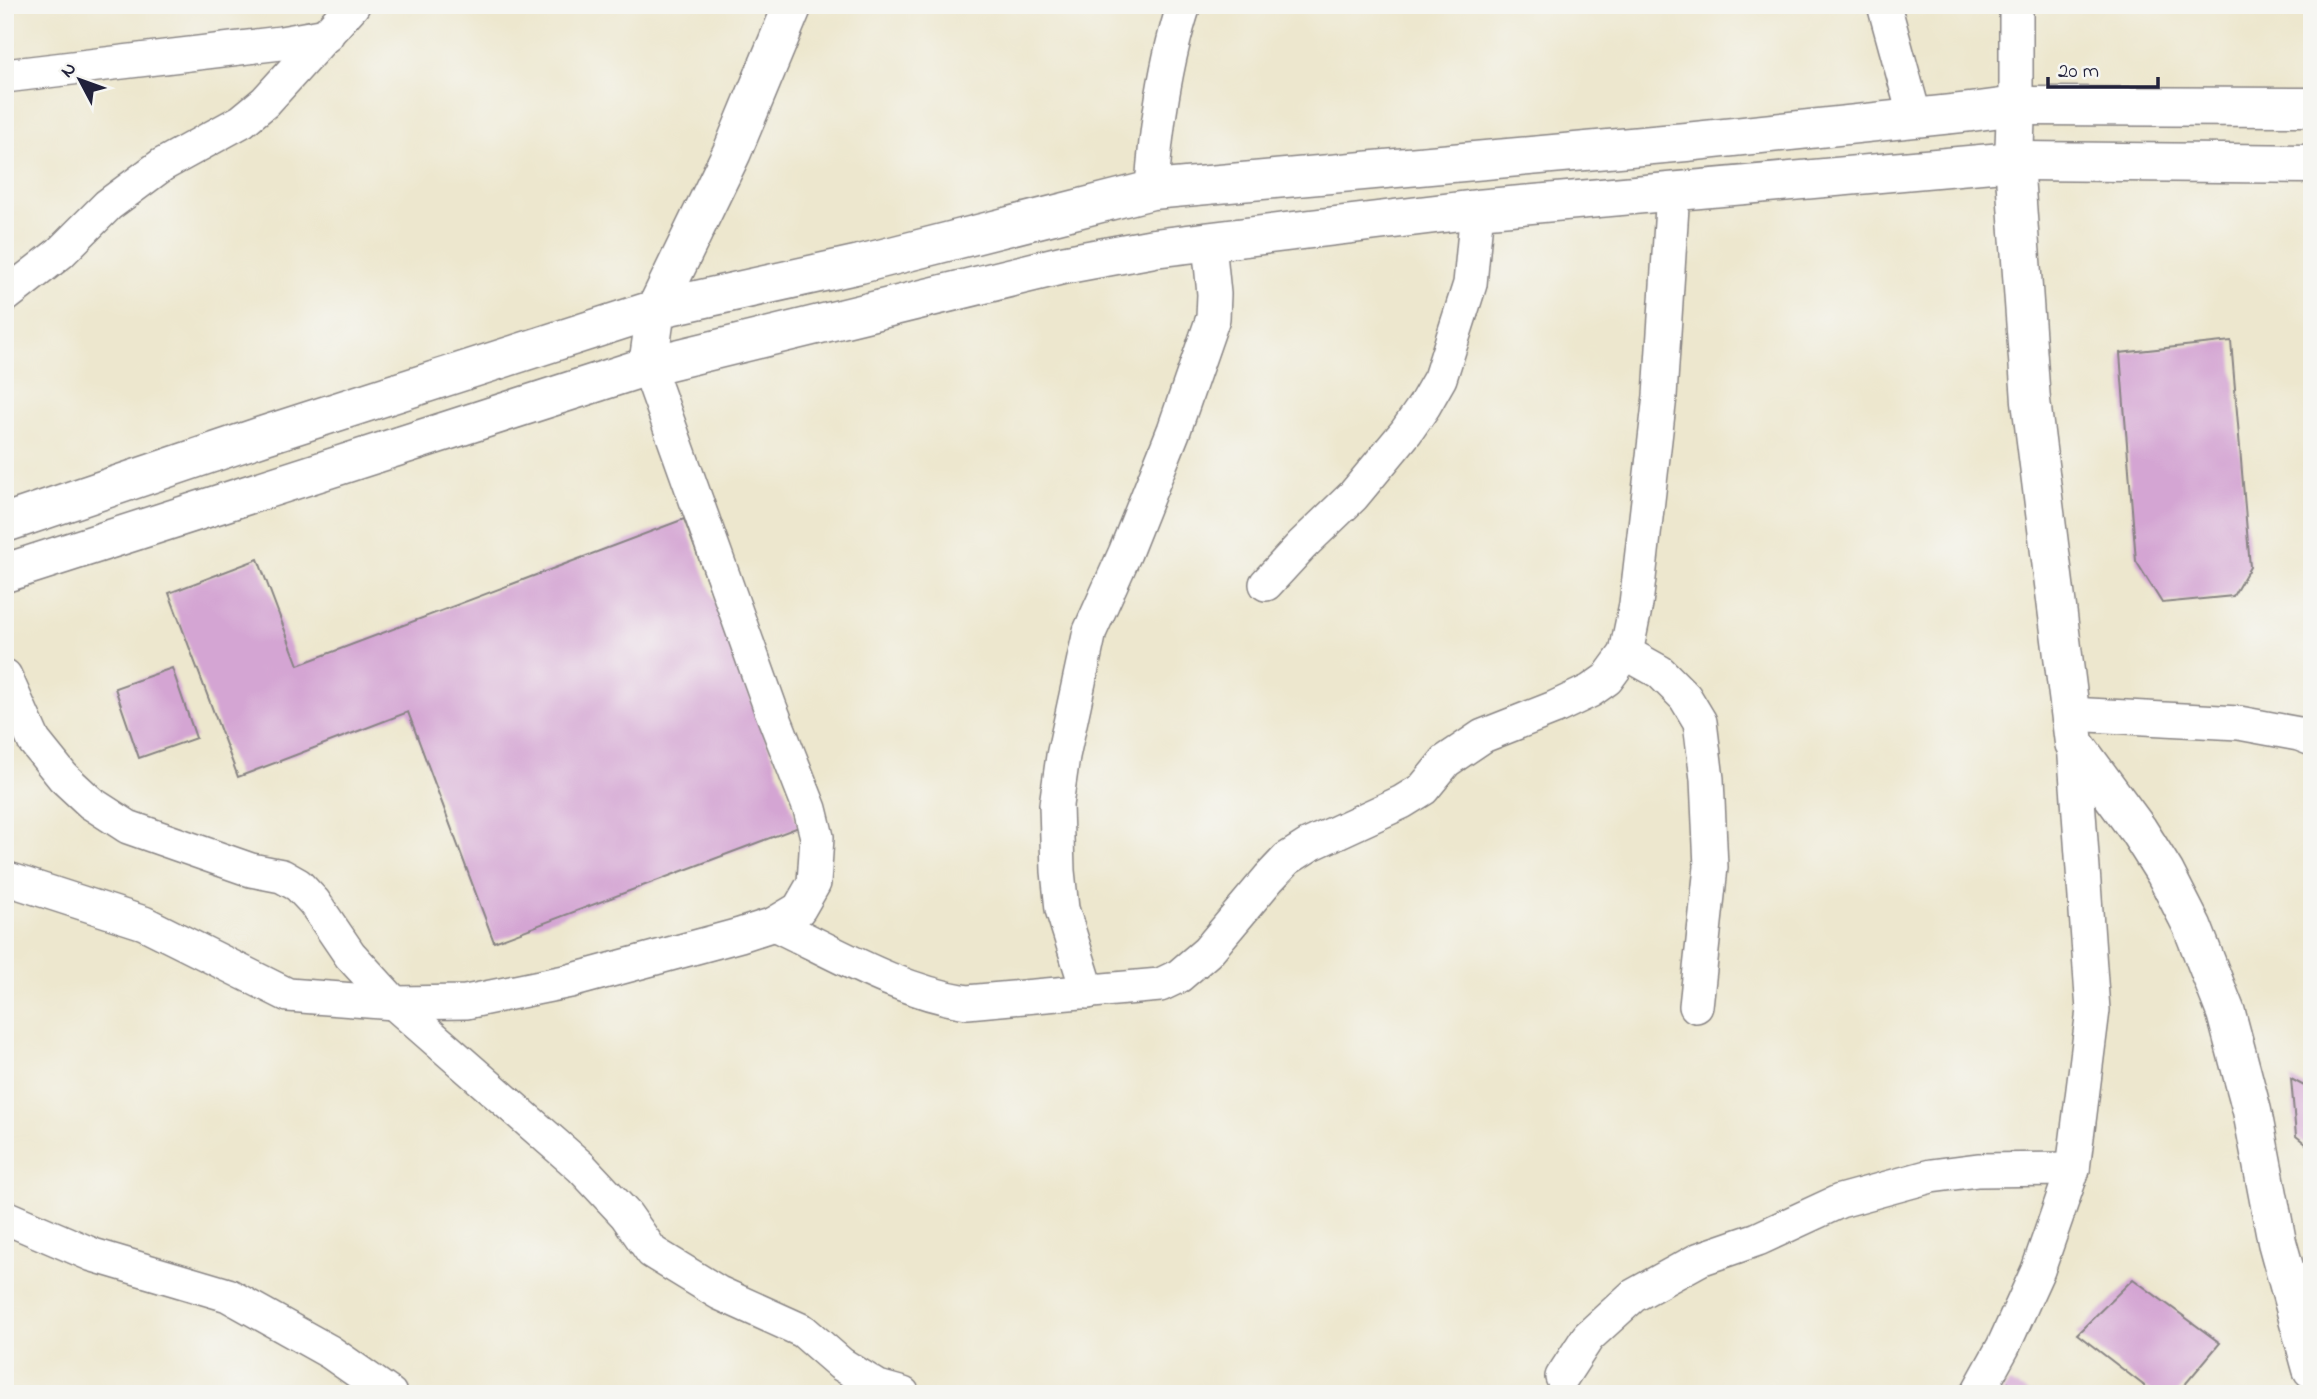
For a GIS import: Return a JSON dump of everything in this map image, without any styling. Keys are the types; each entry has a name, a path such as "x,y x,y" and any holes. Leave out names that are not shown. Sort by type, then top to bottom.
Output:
{"main road":[{"path":"648,366 656,309 726,164 793,5"},
{"path":"5,523 262,436 656,309 860,264 1152,190 1686,142 2015,106 2312,107"},
{"path":"2015,106 2014,162 2031,401 2072,729 2165,873 2192,926 2226,1013 2252,1111 2277,1242 2312,1369"},
{"path":"5,573 648,366 1062,265 1154,248 1477,209 2014,162 2312,164"}],"street":[{"path":"5,296 60,253 119,197 162,165 242,121 265,102 353,5"},
{"path":"1152,190 1154,155 1176,30 1184,5"},
{"path":"1884,5 1915,118"},
{"path":"2015,106 2016,5"},
{"path":"5,76 327,35"},
{"path":"774,924 899,984 936,997 967,1002 1160,985 1180,976 1206,952 1287,859 1309,845 1402,802 1423,789 1446,761 1483,736 1554,708 1590,691 1607,679 1626,653 1636,604 1660,396 1673,191"},
{"path":"1266,584 1353,496 1406,432 1440,378 1470,284 1477,209"},
{"path":"1088,992 1062,909 1056,806 1063,756 1090,631 1148,496 1213,318 1214,294 1209,243"},
{"path":"5,878 144,923 288,995 394,1003 466,1002 570,981 740,935 774,924 799,909 814,883 817,837 810,809 770,707 648,366"},
{"path":"1626,653 1660,672 1685,697 1700,722 1707,779 1711,867 1696,1006"},
{"path":"5,676 34,741 63,777 91,803 128,827 251,870 282,876 298,886 314,902 350,955 394,1003 581,1167 626,1215 652,1252 719,1293 803,1331 841,1364 878,1387 903,1394"},
{"path":"1977,1394 2003,1347 2038,1270 2073,1169 2093,1010 2072,729 2239,723 2299,734 2312,739"},
{"path":"1562,1377 1588,1337 1633,1296 1700,1259 1758,1238 1839,1201 1931,1177 1978,1170 2073,1169"},
{"path":"5,1217 93,1255 228,1295 330,1352 390,1394"}],"building":[{"path":"2231,341 2250,567 2233,596 2162,603 2136,561 2120,353"},
{"path":"684,519 799,827 494,942 408,712 238,777 169,593 258,559 298,665"},
{"path":"172,668 196,738 139,758 115,688"},
{"path":"2291,1079 2312,1090 2312,1149 2296,1136"},
{"path":"2133,1279 2220,1343 2177,1394 2155,1394 2077,1334"},
{"path":"2009,1383 2032,1394 2002,1394"}]}
